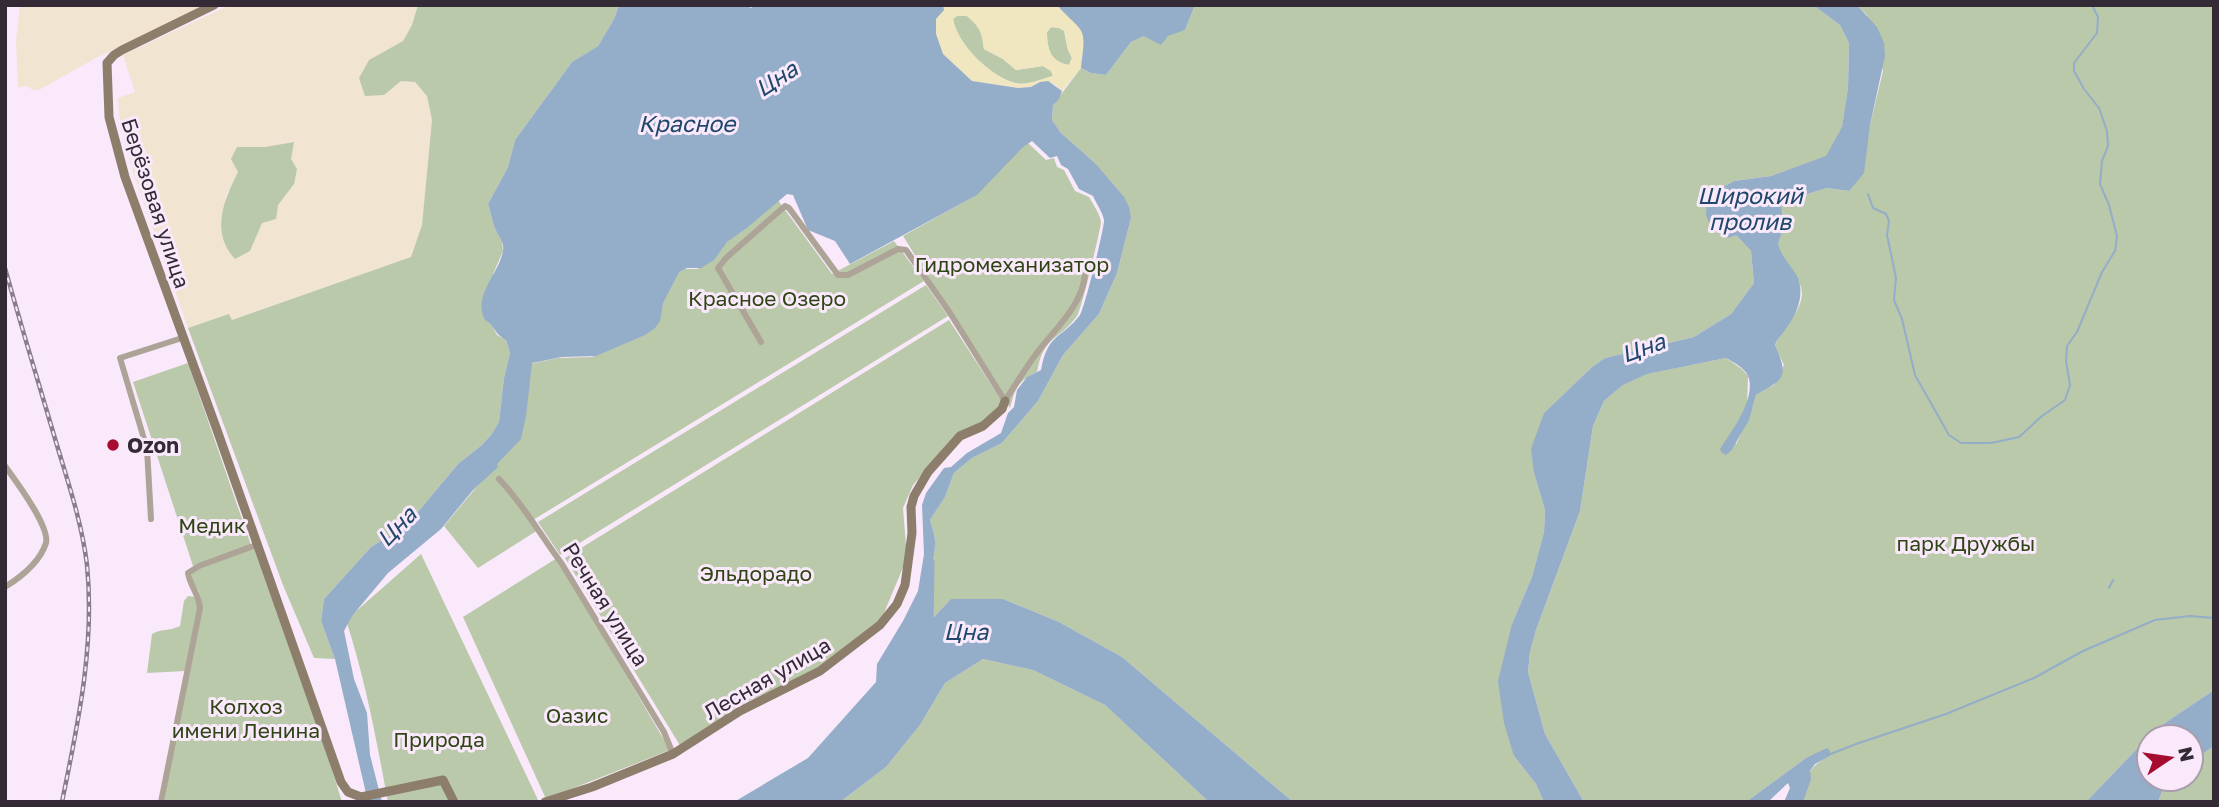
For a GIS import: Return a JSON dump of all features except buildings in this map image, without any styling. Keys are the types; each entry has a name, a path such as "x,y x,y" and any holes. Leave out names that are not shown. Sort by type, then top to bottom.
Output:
{"street":[{"name":"Берёзовая улица","path":"214,5 114,55 107,63 107,99 112,129 135,208 341,782 348,792 361,797 443,780 454,802"},
{"path":"761,342 718,268 781,209 787,207 838,275 848,275 898,250 906,250 950,313 1005,401"},
{"name":"Лесная улица","path":"544,802 592,787 673,754 740,711 816,674 880,625 897,604 905,585 912,533 911,507 914,496 928,472 960,436 983,426 1002,409 1036,354 1072,309 1084,285 1085,274"},
{"path":"151,519 147,449 120,358 183,338"},
{"path":"5,466 34,508 46,542 28,572 5,587"},
{"name":"Речная улица","path":"499,479 516,496 562,564 664,732 673,754"},
{"path":"161,802 200,608 199,598 192,589 189,578 190,570 256,545"}],"shaded area":[{"path":"20,5 208,5 94,59 39,90 33,90 27,86 18,87 16,42"},
{"path":"230,5 418,5 412,25 403,41 369,60 384,95 401,81 415,82 427,96 432,120 422,225 411,257 231,320 229,315 188,328 133,172 119,114 118,98 135,92 123,55","holes":["293,142 291,159 294,184 262,223 250,251 225,197 238,172 237,147 265,147"]}],"green space":[{"path":"418,5 622,5 598,46 572,62 515,140 508,167 488,204 495,229 502,240 503,251 493,274 490,322 497,335 506,340 510,353 499,422 491,435 458,464 407,525 371,547 324,599 321,621 335,659 314,658 283,585 188,328 229,314 232,320 411,257 422,225 432,120 427,96 415,82 401,81 384,95 365,96 359,78 369,60 403,41 412,25"},
{"path":"1195,5 1813,5 1840,25 1849,43 1848,88 1842,128 1826,157 1771,176 1734,181 1710,194 1736,235 1751,251 1754,283 1731,314 1694,337 1605,358 1544,413 1534,473 1545,510 1544,532 1532,577 1512,624 1514,756 1536,784 1544,802 1293,802 1122,657 1059,622 1003,599 951,599 934,617 929,608 926,590 935,542 930,520 945,497 954,473 972,458 1002,443 1038,401 1063,355 1099,314 1117,273 1131,218 1095,163 1061,133 1052,120 1053,105 1081,68 1091,73 1106,75 1131,42 1144,36 1160,37 1185,30"},
{"name":"парк Дружбы","path":"1857,5 2214,5 2214,690 2165,723 2135,723 2135,751 2086,802 1803,802 1809,774 1816,765 1830,756 1806,758 1746,802 1584,802 1545,734 1528,672 1536,630 1580,511 1593,426 1604,401 1623,385 1646,374 1726,358 1748,376 1747,404 1738,422 1736,445 1756,395 1774,385 1784,365 1775,346 1801,300 1799,281 1779,250 1777,233 1781,202 1827,188 1849,191 1870,125 1883,71 1867,15"},
{"path":"967,16 980,30 984,49 1016,70 1043,66 1051,71 1053,76 1020,84 996,74 976,58 961,39 953,19"},
{"path":"1051,27 1064,31 1072,58 1069,65 1058,61 1051,53 1047,32"},
{"path":"294,142 291,159 297,169 294,184 278,205 276,219 262,223 250,251 235,259 227,249 221,227 224,205 238,172 231,159 237,147 265,147"},
{"name":"Гидромеханизатор","path":"1028,143 1046,160 1054,158 1057,167 1064,170 1075,191 1089,197 1101,222 1077,316 1048,344 1037,372 1018,386 1010,408 903,236 973,197"},
{"name":"Красное Озеро","path":"777,199 832,274 894,241 924,281 533,520 538,530 478,568 444,526 494,466 529,364 558,358 592,357 642,336 651,330 675,274 684,269 697,269 711,261 719,249"},
{"path":"926,285 948,316 560,555 538,522"},
{"name":"Эльдорадо","path":"949,320 1007,409 949,444 913,485 903,508 907,558 879,625 816,670 736,707 709,730 681,747 565,558"},
{"name":"Медик","path":"188,363 251,545 193,566 133,382"},
{"name":"Колхоз имени Ленина","path":"254,548 342,802 164,802 201,599 198,590 194,588 191,571"},
{"name":"Природа","path":"421,554 539,802 388,802 365,688 346,620"},
{"name":"Оазис","path":"557,558 670,750 546,799 463,617"},
{"path":"188,596 197,597 198,604 185,671 147,673 152,634 180,626 184,601"},
{"path":"983,659 1033,670 1105,705 1209,802 840,802 886,767 920,725 945,683"},
{"path":"2214,746 2214,802 2158,802 2161,793 2205,793 2205,752"}],"sand":[{"path":"943,5 1057,5 1078,25 1085,37 1081,68 1062,91 1054,84 1040,82 1031,87 1018,88 972,81 942,53 936,34 936,19 943,10","holes":["967,16 980,30 984,49 1016,70 1043,66 1051,71 1053,76 1020,84 996,74 976,58 961,39 953,19","1051,27 1064,31 1072,58 1069,65 1058,61 1051,53 1047,32"]}],"water":[{"name":"Красное","path":"622,5 746,5 751,8 754,5 943,5 944,10 936,19 936,34 943,54 972,81 1018,88 1048,81 1062,91 1053,105 1052,120 1061,133 1095,163 1124,197 1129,207 1131,218 1117,273 1099,314 1063,355 1038,401 1002,443 972,458 954,473 945,497 930,520 935,542 926,599 934,617 951,599 1003,599 1059,622 1122,657 1293,802 1209,802 1105,705 1033,670 983,659 945,683 920,725 886,767 840,802 734,802 808,758 876,682 877,664 918,591 924,554 922,505 926,493 944,468 951,467 967,453 1001,433 1008,413 1014,407 1017,390 1027,377 1041,370 1051,342 1080,315 1104,220 1093,196 1079,189 1057,156 1050,158 1032,141 977,195 850,264 835,241 808,230 793,195 787,194 727,242 714,260 701,268 687,268 679,272 663,303 660,321 645,335 596,356 562,357 532,363 521,439 441,529 388,573 352,616 344,631 354,679 367,713 370,755 382,802 368,802 335,659 321,621 324,599 371,547 407,525 458,464 491,435 499,422 510,353 506,340 485,320 482,311 484,294 501,259 503,247 488,204 508,167 515,140 572,62 598,46"},
{"path":"1057,5 1195,5 1185,30 1168,36 1161,45 1144,36 1131,42 1106,75 1091,73 1081,68 1084,44 1081,31"},
{"name":"Широкий пролив","path":"1813,5 1857,5 1877,27 1884,43 1885,56 1870,125 1864,173 1849,191 1827,188 1781,202 1783,229 1778,243 1797,276 1799,302 1791,321 1775,345 1782,364 1782,376 1756,395 1749,420 1731,451 1726,455 1720,449 1742,414 1750,385 1744,370 1726,358 1647,374 1623,385 1604,401 1593,426 1580,511 1536,630 1528,672 1545,734 1584,802 1544,802 1536,784 1514,756 1504,723 1498,681 1512,624 1532,577 1544,532 1545,510 1534,473 1531,449 1544,413 1592,367 1605,358 1694,337 1731,314 1754,283 1751,251 1736,235 1728,238 1711,228 1706,215 1707,202 1710,194 1734,181 1771,176 1826,156 1842,127 1848,88 1849,43 1840,25"},
{"path":"2214,690 2214,746 2205,752 2205,723 2165,723"},
{"path":"1827,748 1830,756 1815,764 1810,771 1811,779 1803,802 1784,802 1790,788 1788,783 1768,802 1746,802 1806,758"},
{"path":"2135,751 2135,793 2161,793 2158,802 2086,802"}],"waterway":[{"path":"1868,194 1873,208 1886,214 1889,221 1887,235 1896,278 1894,300 1902,319 1915,375 1949,435 1961,443 1991,443 2019,437 2065,400 2070,385 2066,361 2067,346 2077,332 2102,272 2115,251 2117,236 2100,184 2102,161 2108,146 2107,131 2099,108 2074,71 2074,63 2097,33 2098,17 2092,5"},
{"name":"Цна","path":"929,622 930,562"},
{"path":"2109,588 2113,580"},
{"path":"1828,755 1946,714 2034,678 2083,651 2155,620 2190,616 2214,618"}],"railway":[{"path":"5,268 74,503 87,565 89,625 84,684 62,802"}],"place":[{"name":"Ozon","path":"113,445"}]}
